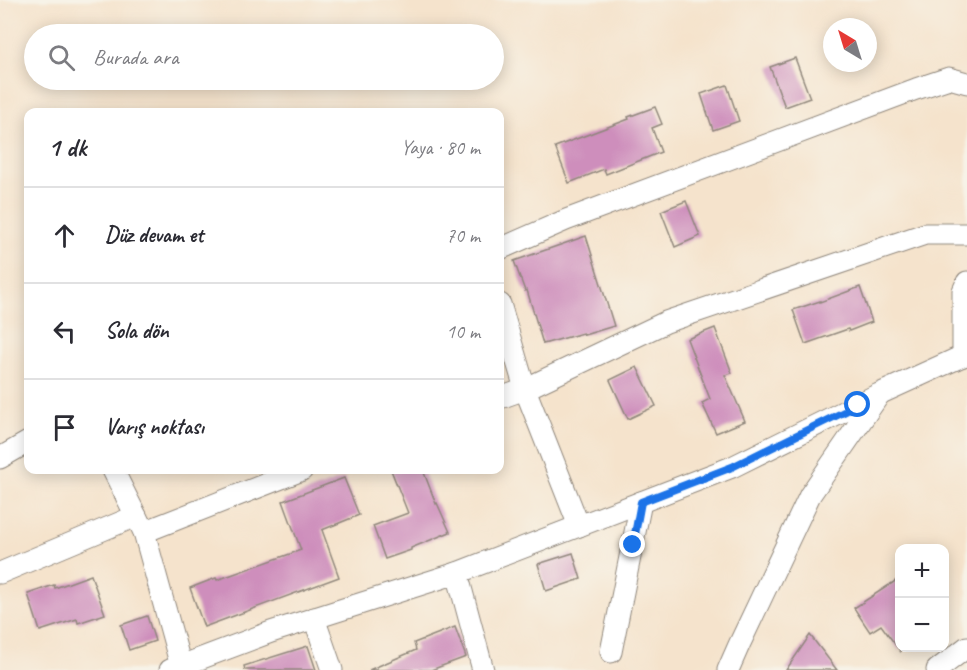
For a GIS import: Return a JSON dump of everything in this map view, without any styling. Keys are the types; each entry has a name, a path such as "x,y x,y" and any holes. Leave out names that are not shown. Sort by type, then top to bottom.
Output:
{"street":[{"path":"504,247 566,220 916,89 949,78 967,84"},
{"path":"504,397 525,389 666,322 925,234 967,234"},
{"path":"115,474 140,524 177,669 271,632 457,573 732,467 879,394 965,355 963,291 967,282"},
{"path":"504,318 525,389 579,526"},
{"path":"728,670 810,495 879,394"},
{"path":"0,458 24,444"},
{"path":"0,573 290,474"},
{"path":"611,652 641,502"},
{"path":"457,573 483,670"},
{"path":"314,618 332,670"},
{"path":"937,670 967,647"}],"building":[{"path":"795,58 810,98 785,107 770,67"},
{"path":"727,85 739,121 713,130 701,94"},
{"path":"655,107 662,124 652,128 661,152 606,174 604,169 569,183 555,147"},
{"path":"686,201 700,236 675,247 661,211"},
{"path":"586,236 614,326 543,344 527,290 525,291 514,261"},
{"path":"860,287 872,322 805,344 793,310"},
{"path":"715,328 732,373 725,375 745,421 716,433 702,403 710,399 687,339"},
{"path":"637,367 656,406 628,419 610,380"},
{"path":"393,474 425,474 450,532 385,559 373,526 408,513"},
{"path":"344,478 359,515 322,530 339,577 204,627 190,588 301,550 283,501"},
{"path":"573,553 581,579 546,591 538,564"},
{"path":"91,575 105,614 78,623 77,619 40,631 28,594 54,585 55,588"},
{"path":"895,581 895,644 881,625 870,632 854,608"},
{"path":"147,616 155,641 129,650 121,625"},
{"path":"455,627 466,657 431,670 369,670 416,650 414,643"},
{"path":"810,635 837,670 786,670"},
{"path":"308,646 316,670 245,670 244,666"}],"route":[{"path":"633,545 641,502 732,467 858,405"}]}
